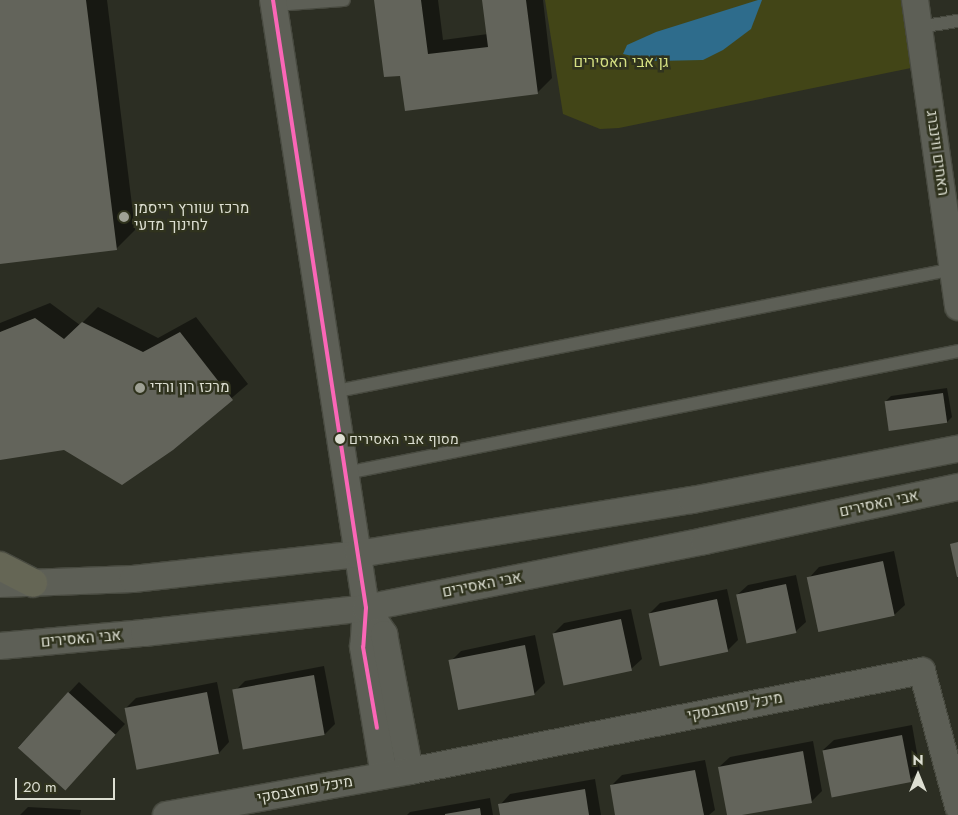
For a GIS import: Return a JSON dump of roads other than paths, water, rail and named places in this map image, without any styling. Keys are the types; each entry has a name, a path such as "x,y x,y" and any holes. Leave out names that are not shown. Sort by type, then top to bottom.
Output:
{"main road":[{"path":"0,566 33,583"}],"street":[{"name":"האחים ווינברג","path":"915,0 958,306"},
{"path":"273,3 366,608 363,647 384,775"},
{"path":"0,584 133,579 358,554 692,500 958,449"},
{"name":"אבי האסירים","path":"0,646 144,634 366,608 704,541 958,487"},
{"path":"366,608 384,634 410,771"},
{"name":"מיכל פוחצבסקי","path":"166,815 410,771 922,671 958,806"}],"lane":[{"path":"273,3 344,0"},
{"path":"919,27 958,21"},
{"path":"332,392 953,269"},
{"path":"346,473 958,351"}],"water":[{"path":"762,0 751,29 723,50 703,60 656,61 623,54 627,45 656,32"}],"place":[{"name":"מרכז שוורץ רייסמן לחינוך מדעי","path":"124,217"},
{"name":"מרכז רון ורדי","path":"140,388"},
{"name":"מסוף אבי האסירים","path":"340,439"}],"park label":[{"name":"גן אבי האסירים","path":"621,63"}]}
